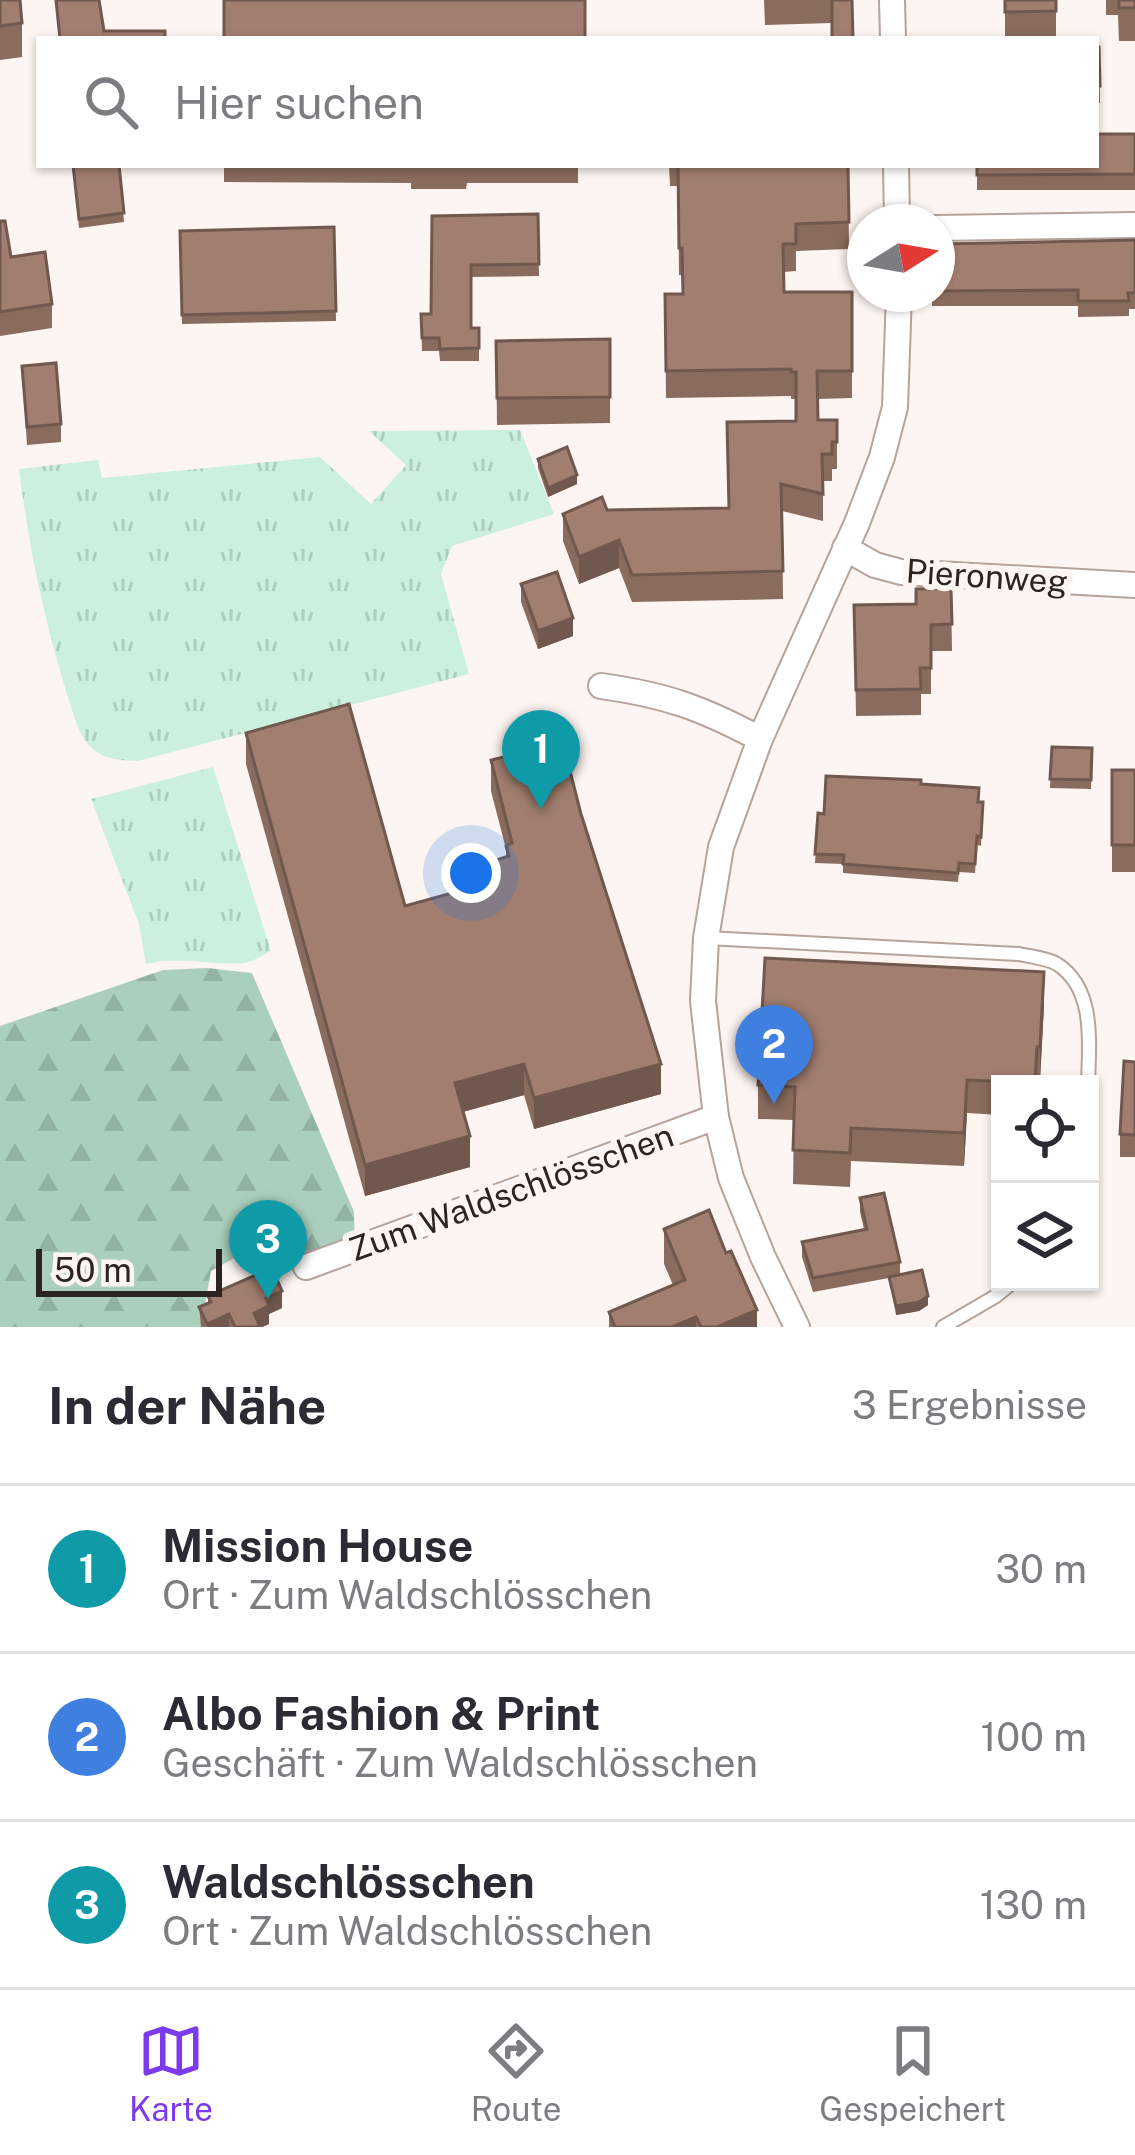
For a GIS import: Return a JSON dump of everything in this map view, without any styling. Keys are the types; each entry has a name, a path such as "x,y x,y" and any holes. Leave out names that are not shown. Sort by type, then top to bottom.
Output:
{"street":[{"path":"892,0 893,36"},
{"path":"896,168 897,204"},
{"path":"955,227 1135,225"},
{"name":"Zum Waldschlösschen","path":"797,1327 731,1178 716,1117 703,1001 706,938 721,847 760,739 882,457 896,407 899,312"},
{"name":"Pieronweg","path":"845,548 875,565 901,572 1135,585"},
{"path":"601,686 655,694 711,712 760,739"},
{"name":"Zum Waldschlösschen","path":"306,1267 716,1117"}],"lane":[{"path":"706,938 1019,954 1054,961 1072,976 1084,1000 1088,1075"},
{"path":"943,1327 1002,1291"}],"green space":[{"path":"520,430 554,514 452,546 441,574 469,674 138,761 104,756 87,743 51,636 19,469 98,460 102,478 320,457 371,504 406,465 369,431"},
{"path":"213,767 271,951 244,963 171,960 146,964 139,924 91,799"},
{"path":"163,970 252,973 354,1212 355,1262 258,1245 211,1271 201,1327 0,1327 0,1026"}],"building":[{"path":"0,0 20,0 22,23 0,26"},
{"path":"56,0 99,0 104,31 165,31 165,36 60,36"},
{"path":"224,0 585,0 585,36 224,36"},
{"path":"832,0 852,0 853,36 832,36"},
{"path":"1005,0 1056,0 1056,11 1005,12"},
{"path":"1119,0 1135,0 1135,8 1119,8"},
{"path":"1099,134 1135,134 1135,174 977,175 977,168 1099,168"},
{"path":"73,168 119,168 124,213 79,219"},
{"path":"678,168 848,168 847,222 796,224 796,244 783,244 784,292 847,292 847,312 852,312 852,371 817,371 818,420 837,420 837,442 832,442 832,454 822,454 823,494 781,484 783,571 632,575 619,540 579,557 563,514 602,497 607,510 729,508 727,422 796,421 796,372 791,369 666,371 665,294 683,294"},
{"path":"538,214 539,264 471,265 471,328 479,328 479,348 440,349 439,338 422,338 421,314 431,314 432,216"},
{"path":"0,221 5,221 11,257 45,252 52,304 0,312"},
{"path":"334,227 336,311 182,315 180,231"},
{"path":"1135,240 1135,293 1128,293 1129,301 1078,301 1078,290 955,291 955,244"},
{"path":"610,339 610,397 497,398 496,341"},
{"path":"56,363 61,424 27,427 22,366"},
{"path":"567,447 577,475 548,488 538,459"},
{"path":"557,572 573,618 538,631 521,584"},
{"path":"951,588 952,624 931,625 931,668 920,668 921,689 856,690 854,605 916,604 916,589"},
{"path":"349,704 405,906 485,884 484,880 500,875 496,860 509,856 506,846 512,843 491,760 563,743 661,1064 534,1098 524,1064 455,1083 470,1136 365,1165 246,733"},
{"path":"1052,747 1092,748 1091,780 1050,779"},
{"path":"1112,770 1135,770 1135,845 1112,845"},
{"path":"826,776 979,788 978,802 983,802 975,864 959,863 958,873 843,864 844,855 815,854"},
{"path":"765,958 1044,972 1035,1075 967,1080 964,1133 851,1128 850,1153 793,1150 795,1087 758,1085"},
{"path":"1124,1061 1135,1062 1135,1135 1120,1134"},
{"path":"884,1193 900,1262 813,1278 802,1242 867,1229 860,1198"},
{"path":"709,1210 757,1310 717,1327 701,1327 696,1317 672,1327 615,1327 609,1312 685,1280 664,1229"},
{"path":"272,1268 282,1291 266,1298 269,1306 254,1313 260,1327 235,1327 229,1314 207,1324 199,1307 211,1302 208,1296"},
{"path":"922,1270 928,1296 896,1306 889,1277"}],"place":[{"name":"Mission House","path":"541,809"},
{"name":"Albo Fashion & Print","path":"774,1104"},
{"name":"Waldschlösschen","path":"268,1299"}]}
